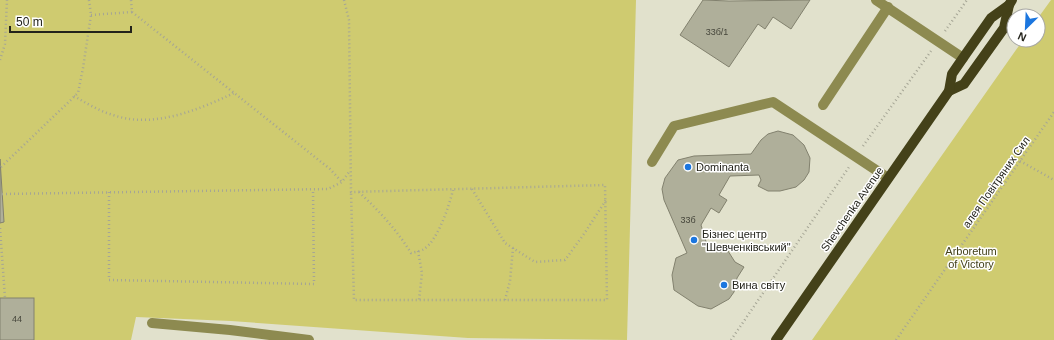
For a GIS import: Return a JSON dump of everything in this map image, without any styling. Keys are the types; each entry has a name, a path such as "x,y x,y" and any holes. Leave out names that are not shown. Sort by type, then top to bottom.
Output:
{"main road":[{"name":"Shevchenka Avenue","path":"776,340 949,91 952,74 963,58 991,18 1010,2"},
{"name":"Shevchenka Avenue","path":"949,91 964,84 1004,28 1010,2"}],"lane":[{"path":"876,0 963,58"},
{"path":"823,105 888,7"},
{"path":"652,162 674,126 773,102 888,178"},
{"path":"152,323 230,330 309,340"}],"path":[{"path":"0,60 5,44 7,0"},
{"path":"1,167 78,93 84,68 91,15 89,0"},
{"path":"131,0 132,12"},
{"path":"344,0 349,20 349,171 354,300 607,300 605,185 351,192"},
{"path":"731,340 856,156 967,0"},
{"path":"91,15 132,12 330,169 342,182"},
{"path":"74,96 114,116 146,120 194,109 234,92"},
{"name":"алея Повітряних Сил","path":"896,340 1054,112"},
{"path":"1020,161 1054,180"},
{"path":"2,194 328,189 342,182 349,171"},
{"path":"108,192 109,280 314,284 313,189"},
{"path":"471,189 505,243 535,262 565,260 584,234 606,199"},
{"path":"359,192 381,213 403,240 411,253 424,249 436,234 447,212 453,190"},
{"path":"0,228 4,298"},
{"path":"505,300 510,281 513,248"},
{"path":"418,251 422,273 419,300"}],"green space":[{"path":"0,0 636,0 627,340 468,338 231,321 136,317 131,340 0,340"},
{"name":"Arboretum of Victory","path":"1051,0 1054,0 1054,340 812,340 1017,48 1046,48 1045,8"}],"building":[{"path":"703,0 810,0 791,29 773,17 765,29 758,24 729,67 680,35"},
{"path":"778,131 793,135 804,145 810,158 809,172 804,180 796,187 780,191 768,191 758,186 761,180 759,175 730,176 719,195 727,200 719,213 711,208 701,225 708,248 713,250 717,246 728,251 735,262 744,267 737,278 734,292 729,299 711,309 698,306 674,290 672,275 676,258 687,253 664,200 662,189 665,178 678,160 694,156 751,154 761,140 768,134"},
{"path":"0,159 4,222 0,223"},
{"path":"0,298 34,298 34,340 0,340"}],"place":[{"name":"Dominanta","path":"688,167"},
{"name":"Бізнес центр \"Шевченківський\"","path":"694,240"},
{"name":"Вина світу","path":"724,285"}]}
